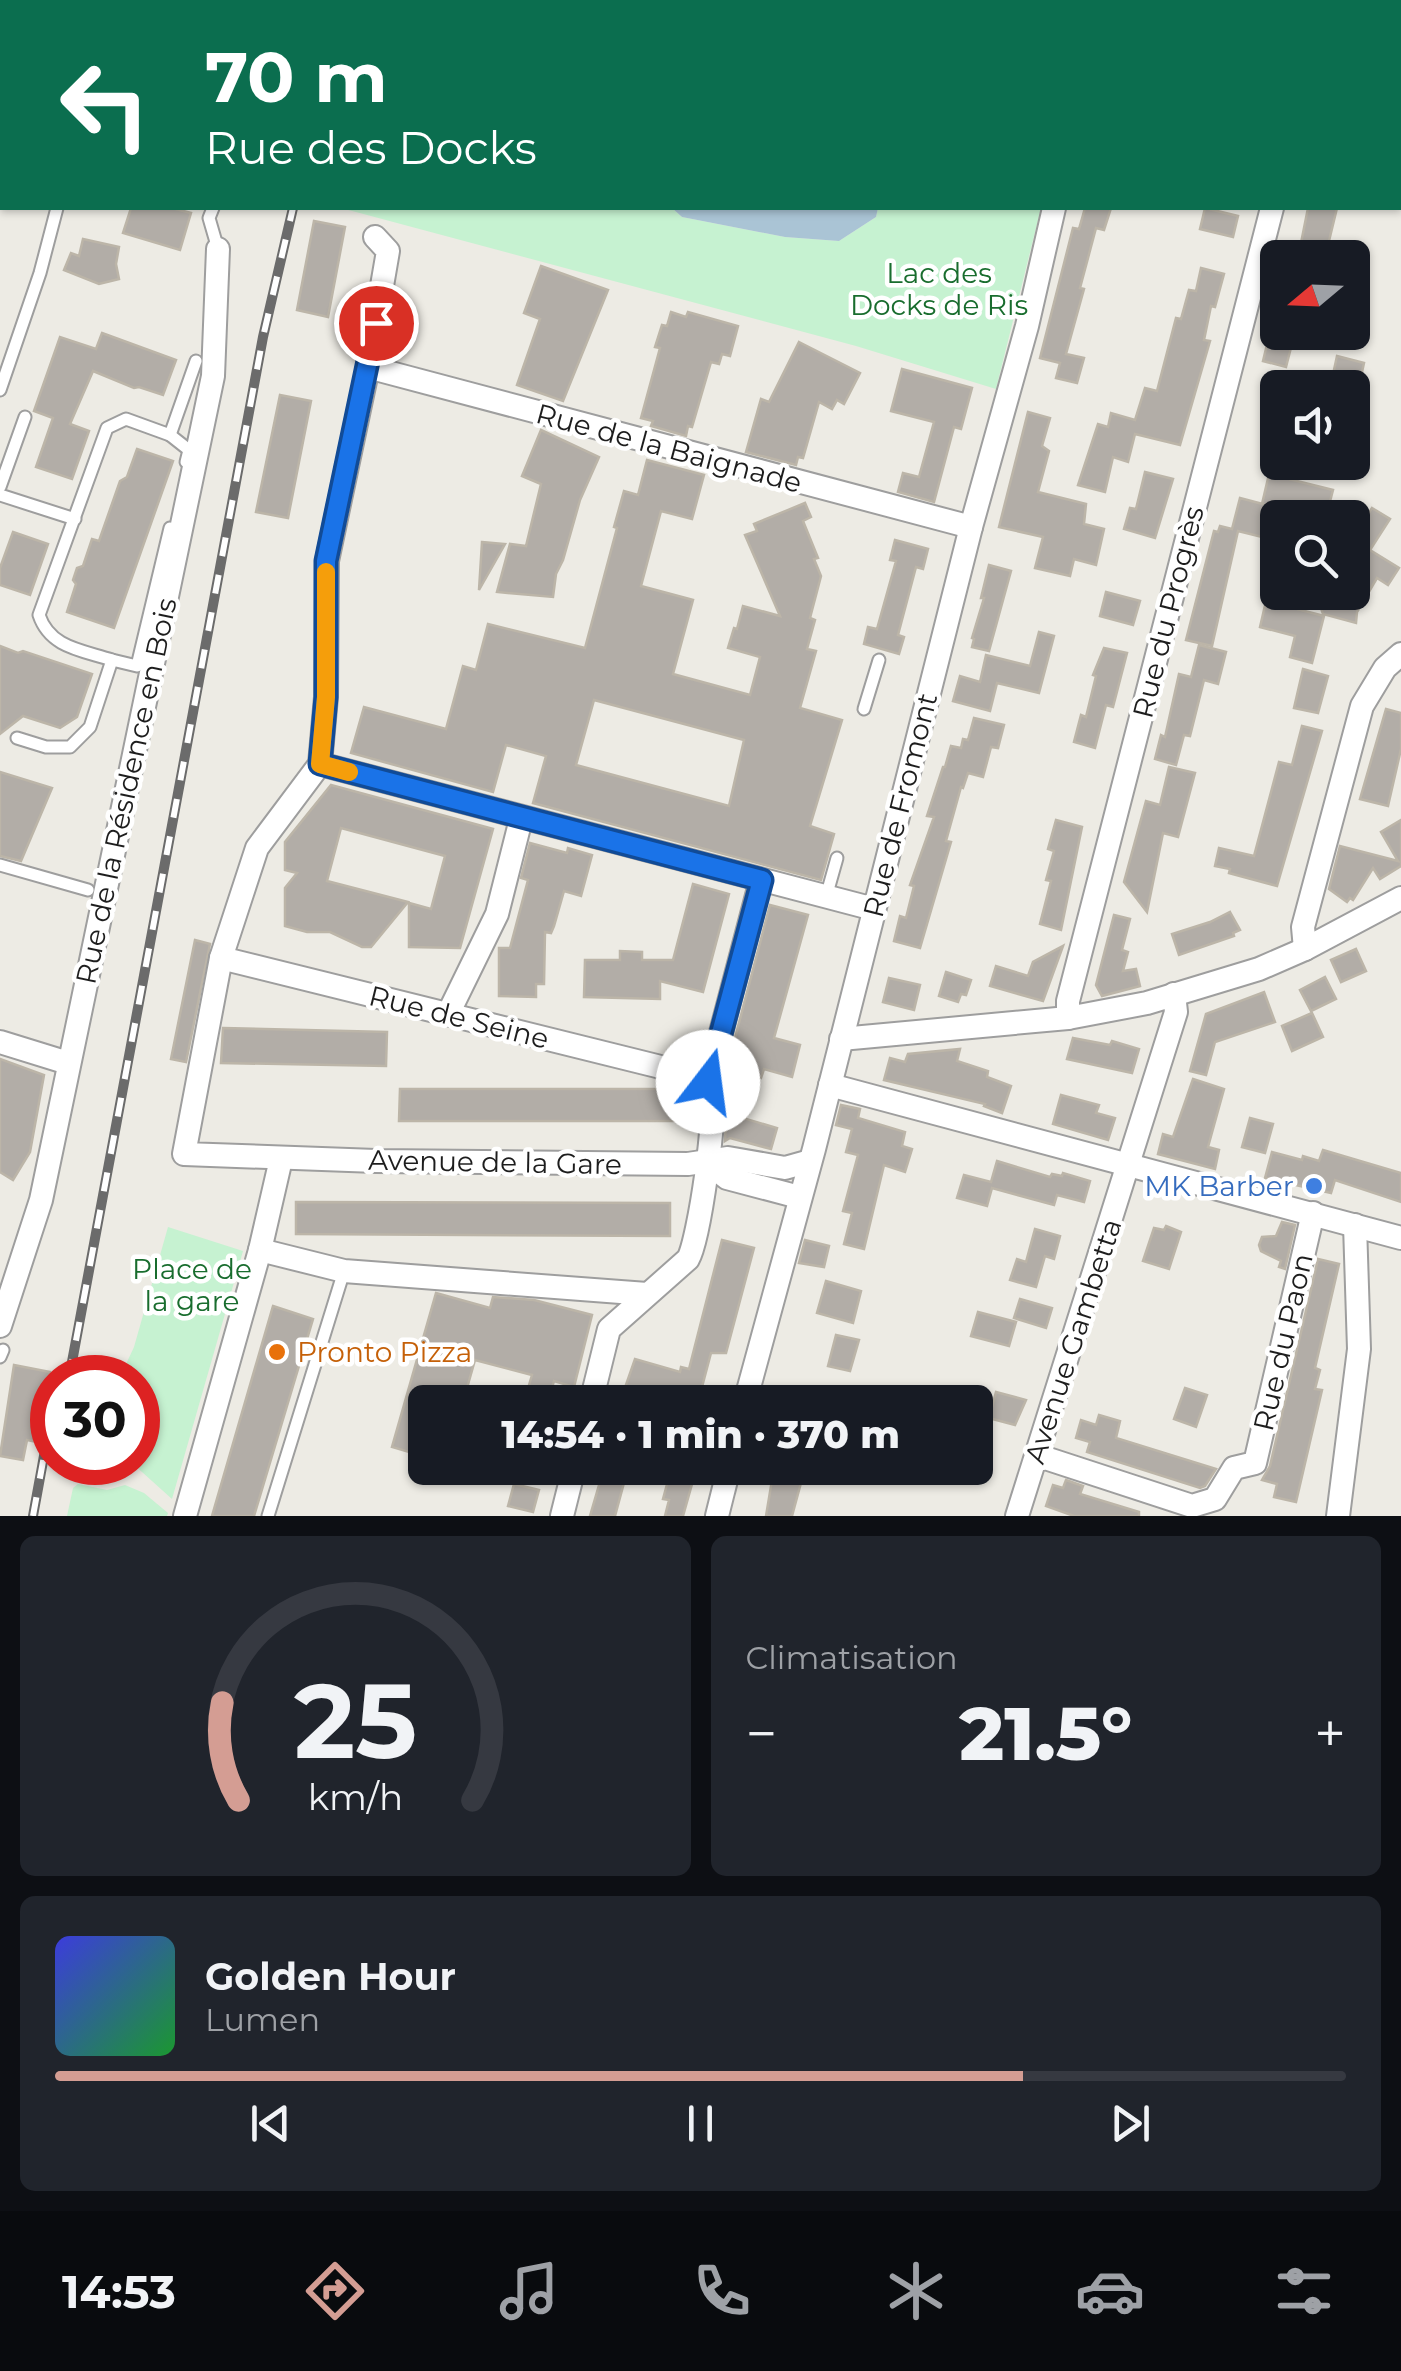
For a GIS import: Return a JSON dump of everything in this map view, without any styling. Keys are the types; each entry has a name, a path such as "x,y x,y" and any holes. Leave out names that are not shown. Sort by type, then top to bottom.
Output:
{"street":[{"name":"Rue de Fromont","path":"750,1385 971,527 1028,326 1054,210"},
{"name":"Rue du Progrès","path":"1068,1018 1068,1001 1271,210"},
{"path":"221,958 257,848 320,764 326,697 326,561 368,367 388,251 375,237"},
{"name":"Rue de la Résidence en Bois","path":"0,1326 41,1200 213,376 218,249"},
{"name":"Rue de la Baignade","path":"368,367 971,527"},
{"path":"1305,949 1303,927 1362,706 1385,668 1401,654"},
{"path":"320,764 874,909"},
{"path":"448,1014 497,914 522,819"},
{"path":"595,1385 610,1329 688,1259 695,1247 708,1164 712,1095 708,1082 762,880"},
{"path":"841,1038 1068,1018 1174,994 1258,969 1398,905"},
{"name":"Rue de Seine","path":"221,958 701,1077 708,1082"},
{"name":"Avenue de la Gare","path":"221,958 184,1154 708,1164 727,1178 799,1198"},
{"name":"Avenue Gambetta","path":"1017,1516 1176,1012 1174,994"},
{"path":"0,1042 68,1063"},
{"path":"830,1084 1401,1238"},
{"path":"185,1516 260,1250 280,1158"},
{"path":"708,1164 728,1158 785,1168 810,1161"},
{"name":"Rue du Paon","path":"1036,1455 1192,1506 1216,1499 1234,1468 1255,1463 1313,1213"},
{"path":"1338,1516 1359,1350 1356,1225"},
{"path":"260,1250 344,1271 647,1294"},
{"path":"562,1516 570,1485"},
{"path":"717,1516 725,1485"}],"lane":[{"path":"0,390 57,210"},
{"path":"212,210 209,218 218,249"},
{"path":"170,435 196,361"},
{"path":"25,418 0,491 75,519"},
{"path":"126,419 170,435 188,450 138,666 54,641 44,631 39,615 106,428 126,419"},
{"path":"17,738 46,747 70,746 90,728 112,660"},
{"path":"864,709 878,660"},
{"path":"826,897 837,858"},
{"path":"0,865 88,890"},
{"path":"268,1516 344,1271"}],"green space":[{"name":"Lac des Docks de Ris","path":"348,210 674,210 682,217 785,237 839,241 876,217 878,210 1041,210 996,389 856,346"},
{"name":"Place de la gare","path":"168,1227 243,1251 172,1499 156,1485 160,1485 160,1355 130,1355"},
{"path":"83,1485 107,1490 125,1485 144,1493 168,1513 67,1516 73,1488"}],"water":[{"path":"674,210 878,210 876,217 839,241 785,237 682,217"}],"building":[{"path":"130,210 191,213 180,250 123,233"},
{"path":"1084,210 1110,210 1104,230 1096,228 1066,354 1084,358 1077,383 1056,378 1060,363 1040,358 1073,228 1079,229"},
{"path":"1205,210 1238,216 1233,237 1200,229"},
{"path":"1308,210 1337,210 1329,240 1302,240"},
{"path":"314,221 345,227 328,317 297,310"},
{"path":"83,239 119,247 119,279 99,284 64,270 71,253 79,256"},
{"path":"541,266 608,290 563,401 517,385 540,319 524,313"},
{"path":"1201,268 1224,274 1215,307 1211,306 1204,340 1210,341 1180,445 1135,434 1128,462 1113,457 1105,492 1078,485 1098,424 1108,427 1111,413 1135,420 1145,388 1157,391 1176,318 1181,319 1189,290 1196,291"},
{"path":"671,312 686,317 688,312 738,326 730,356 722,354 719,364 711,362 686,436 651,426 653,421 641,418 660,348 655,347"},
{"path":"102,333 176,360 163,395 93,371 70,424 89,431 72,479 36,467 53,418 34,411 60,337 96,349"},
{"path":"799,342 860,373 844,404 837,400 832,409 819,402 803,458 798,457 796,465 746,452 761,399 769,402"},
{"path":"1266,350 1290,350 1286,367 1263,361"},
{"path":"1337,356 1364,363 1362,370 1334,370"},
{"path":"902,369 972,388 961,429 954,427 934,502 898,492 903,473 919,477 934,422 891,411"},
{"path":"280,395 311,401 288,518 256,512"},
{"path":"1028,412 1050,418 1042,446 1049,451 1038,492 1086,504 1084,524 1104,529 1096,565 1074,559 1070,576 1035,568 1043,537 999,527"},
{"path":"541,430 599,457 580,500 556,574 553,597 497,592 510,544 526,546 541,484 522,476"},
{"path":"137,449 173,461 114,628 67,612 77,568 83,566 92,539 99,541 120,481 127,477"},
{"path":"647,460 704,475 692,519 661,511 641,586 693,600 673,674 750,695 760,657 728,648 734,628 737,629 743,606 780,616 745,535 757,531 754,524 805,503 811,517 803,521 821,576 807,649 816,651 800,708 842,720 810,826 834,834 821,880 533,803 546,756 506,745 493,792 351,753 364,707 446,729 463,666 476,670 488,624 585,648 624,491 638,495","holes":["594,700 744,740 729,806 576,765"]},
{"path":"1145,472 1173,479 1155,538 1124,529 1130,508 1136,509"},
{"path":"1268,480 1293,480 1333,490 1330,500 1263,500"},
{"path":"1240,498 1260,503 1260,536 1238,531 1212,646 1186,640 1214,531 1218,532 1220,526 1232,529"},
{"path":"1372,508 1390,519 1370,550"},
{"path":"13,532 48,544 30,595 0,585 0,568"},
{"path":"895,540 928,549 923,569 916,567 898,635 904,637 899,654 864,644 868,627 877,629 896,561 890,560"},
{"path":"482,542 505,544 479,590"},
{"path":"1370,550 1399,568 1388,585 1377,578 1370,590"},
{"path":"989,565 1011,571 989,651 972,647 972,638"},
{"path":"1106,592 1140,601 1133,625 1100,616"},
{"path":"1264,610 1301,610 1324,616 1312,663 1290,657 1295,636 1260,627"},
{"path":"1322,610 1358,610 1356,623 1323,614"},
{"path":"1039,632 1054,636 1039,693 997,683 990,711 953,701 960,676 980,682 986,655 1030,666"},
{"path":"1199,645 1226,652 1218,684 1204,680 1190,736 1184,735 1176,765 1155,759 1161,735 1165,737 1179,674 1191,677"},
{"path":"0,646 92,674 77,717 60,728 23,716 0,734"},
{"path":"1104,648 1127,653 1113,707 1106,705 1095,748 1074,742 1081,715 1086,717 1096,676 1093,675"},
{"path":"1303,669 1328,676 1318,713 1294,708"},
{"path":"1386,709 1401,713 1401,749 1388,806 1360,799"},
{"path":"974,718 1004,725 998,748 991,747 983,777 968,773 961,787 946,841 951,842 920,948 894,941 900,916 906,918 914,886 910,885 934,817 927,816 943,767 951,746 961,748 963,739 968,740"},
{"path":"1302,726 1322,731 1277,886 1215,866 1219,848 1254,856 1279,762 1292,765"},
{"path":"1169,767 1195,773 1178,837 1163,833 1147,912 1124,882 1146,801 1160,805"},
{"path":"0,772 52,788 21,861 0,856"},
{"path":"331,785 493,829 460,948 409,947 409,903 431,909 445,856 341,828 327,881 408,902 371,947 362,947 330,932 307,932 285,926 285,888 297,873 285,870 285,842"},
{"path":"1056,820 1082,827 1061,930 1040,924 1051,881 1046,880 1054,851 1048,849"},
{"path":"1401,820 1401,866 1380,879 1373,868 1353,900 1347,902 1329,889 1340,846 1398,861 1381,832"},
{"path":"530,843 592,855 581,896 564,891 551,933 545,932 544,984 536,984 536,997 499,996 499,948 510,948 528,880 521,878"},
{"path":"693,884 729,894 703,992 660,981 660,999 584,997 585,960 620,960 620,951 642,952 642,960 673,960"},
{"path":"770,905 808,915 774,1038 800,1045 792,1077 764,1069 761,1078 747,1074 736,1116 777,1128 771,1149 730,1138 725,1141 724,1080"},
{"path":"1230,912 1240,930 1234,936 1179,955 1172,934"},
{"path":"1114,915 1130,919 1122,950 1128,952 1123,971 1136,969 1140,986 1102,996 1096,985"},
{"path":"195,940 210,944 186,1062 171,1059"},
{"path":"1063,946 1043,1001 990,986 996,966 1028,976 1033,962"},
{"path":"1356,949 1366,971 1341,982 1331,960"},
{"path":"946,972 971,980 966,995 961,994 958,1002 939,996"},
{"path":"1325,977 1336,999 1311,1011 1300,990"},
{"path":"889,978 920,985 914,1010 883,1002"},
{"path":"1264,992 1275,1022 1215,1042 1206,1075 1190,1071 1206,1014"},
{"path":"1312,1013 1323,1037 1292,1051 1282,1026"},
{"path":"223,1028 387,1032 386,1066 221,1063"},
{"path":"1073,1038 1110,1045 1112,1041 1139,1049 1132,1073 1067,1059"},
{"path":"960,1049 957,1061 988,1071 987,1077 1011,1086 1002,1113 985,1104 884,1080 890,1058 905,1062 908,1054"},
{"path":"0,1059 44,1075 30,1152 13,1180 0,1172"},
{"path":"1193,1079 1224,1089 1208,1147 1219,1150 1215,1169 1158,1154 1163,1134 1173,1137"},
{"path":"400,1089 685,1089 686,1121 399,1121"},
{"path":"1061,1095 1099,1105 1096,1113 1115,1118 1108,1140 1053,1124"},
{"path":"841,1105 860,1109 858,1118 905,1132 902,1146 912,1149 905,1172 884,1165 864,1249 844,1244 852,1213 843,1211 858,1155 846,1152 852,1129 836,1125"},
{"path":"1250,1118 1273,1124 1265,1153 1242,1147"},
{"path":"1323,1150 1401,1173 1401,1202 1335,1180 1331,1193 1265,1178 1272,1152 1319,1161"},
{"path":"997,1161 1050,1177 1063,1173 1090,1181 1084,1202 1057,1195 1054,1205 992,1188 987,1206 957,1198 964,1175 991,1182"},
{"path":"296,1202 670,1203 670,1236 296,1234"},
{"path":"1282,1222 1295,1225 1285,1269 1279,1267 1281,1261 1261,1251 1259,1245 1262,1237 1276,1236"},
{"path":"1166,1226 1181,1232 1169,1269 1143,1261 1154,1228 1164,1230"},
{"path":"1035,1229 1060,1236 1054,1259 1045,1256 1036,1287 1010,1280 1017,1259 1026,1262"},
{"path":"722,1240 754,1248 726,1353 711,1353 703,1385 626,1385 635,1359 680,1372 681,1367 689,1369"},
{"path":"805,1240 829,1246 824,1267 799,1263"},
{"path":"1318,1259 1339,1264 1315,1368 1320,1370 1315,1389 1322,1390 1296,1502 1274,1497 1277,1484 1262,1480 1270,1466"},
{"path":"826,1281 861,1291 853,1323 817,1313"},
{"path":"436,1293 490,1308 493,1297 534,1300 592,1315 574,1385 554,1381 553,1385 529,1385 532,1375 475,1360 468,1385 410,1385"},
{"path":"1020,1299 1052,1308 1046,1328 1014,1318"},
{"path":"273,1306 313,1319 254,1516 212,1516"},
{"path":"978,1312 1016,1322 1009,1346 971,1336"},
{"path":"836,1335 859,1340 850,1371 828,1366"},
{"path":"14,1365 30,1368 30,1441 27,1440 23,1460 0,1456"},
{"path":"1185,1388 1207,1395 1196,1427 1174,1419"},
{"path":"408,1391 408,1452 392,1447"},
{"path":"996,1392 1026,1400 1015,1425 993,1419"},
{"path":"1099,1415 1120,1421 1116,1438 1216,1469 1200,1488 1087,1452 1090,1442 1076,1438 1081,1420 1096,1425"},
{"path":"1066,1480 1083,1486 1080,1494 1139,1512 1139,1516 1074,1516 1046,1506 1053,1485 1063,1488"},
{"path":"514,1485 539,1490 533,1512 508,1506"},
{"path":"599,1485 623,1485 615,1516 590,1516"},
{"path":"667,1485 692,1485 683,1516 665,1516 669,1500 663,1499"},
{"path":"771,1485 800,1485 792,1516 766,1516"}],"railway":[{"path":"73,1355 263,337 293,210"},
{"path":"33,1516 39,1485"}],"slow traffic":[{"path":"326,572 326,697 320,764 349,772"}],"place":[{"name":"MK Barber","path":"1314,1186"},
{"name":"Pronto Pizza","path":"277,1352"}],"route":[{"path":"376,323 326,561 326,697 320,764 762,880 708,1082"}]}
